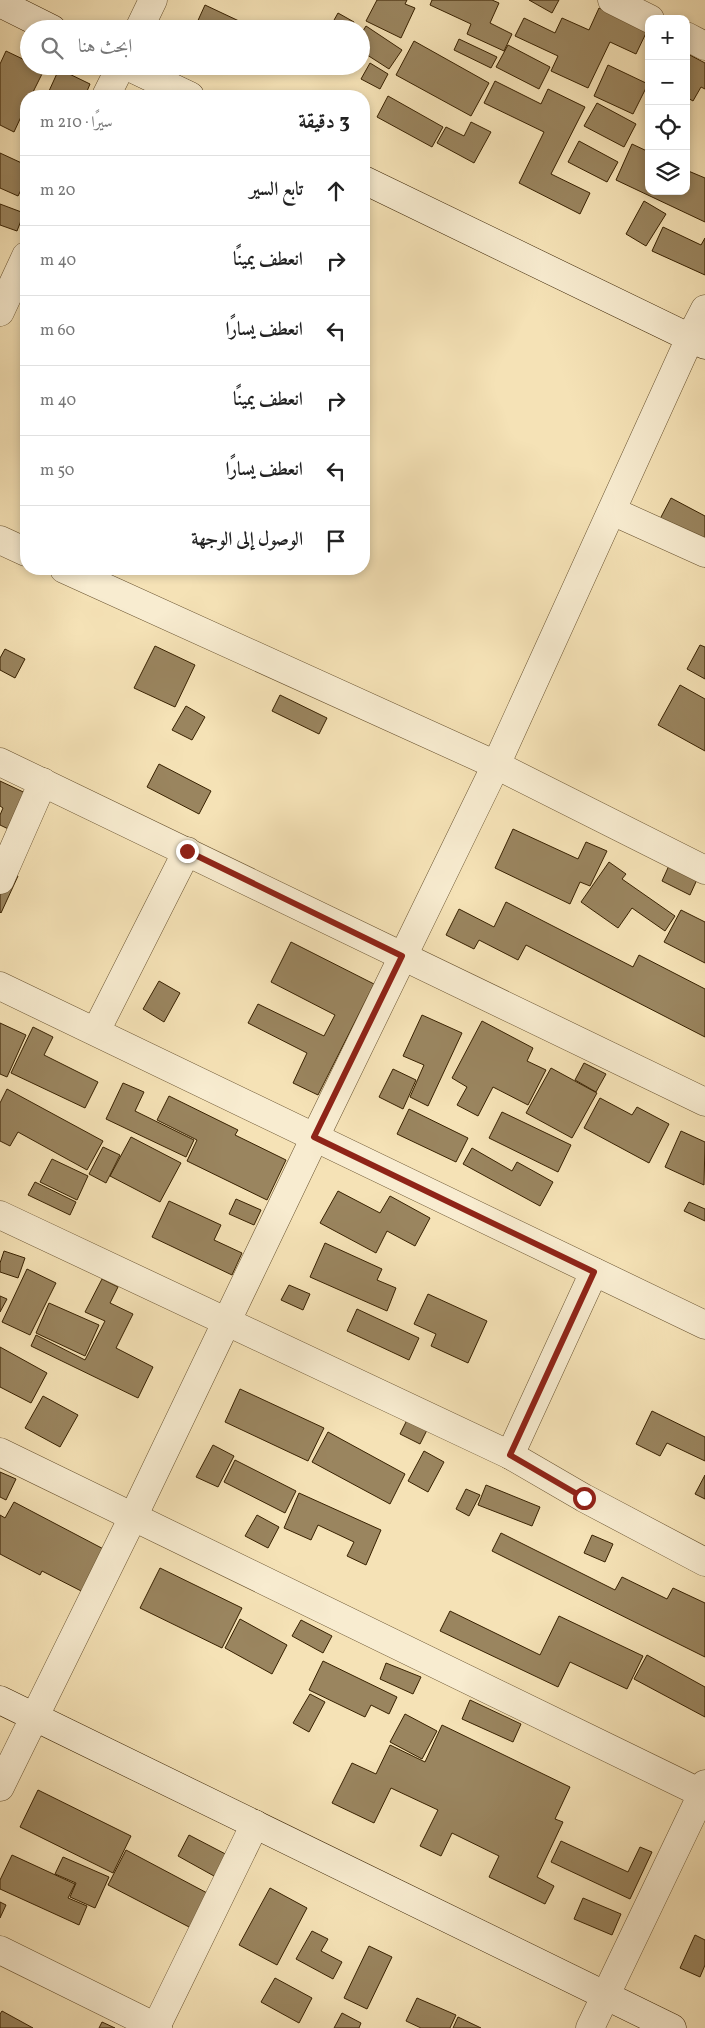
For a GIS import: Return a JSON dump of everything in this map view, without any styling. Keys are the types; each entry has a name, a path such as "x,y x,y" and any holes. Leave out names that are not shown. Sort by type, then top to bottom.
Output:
{"street":[{"path":"143,20 153,0"},
{"path":"612,0 645,16"},
{"path":"0,3 34,20"},
{"path":"690,38 705,46"},
{"path":"109,90 116,75"},
{"path":"146,75 177,90"},
{"path":"370,183 698,341"},
{"path":"0,312 6,283 20,264"},
{"path":"0,1787 133,1517 314,1137 496,764 612,510 698,341 705,309"},
{"path":"612,510 705,553"},
{"path":"0,540 20,549"},
{"path":"77,575 496,764 705,870"},
{"path":"0,762 705,1102"},
{"path":"0,880 43,782"},
{"path":"96,1031 187,851"},
{"path":"0,986 705,1325"},
{"path":"0,1215 510,1455 584,1498 705,1562"},
{"path":"510,1455 594,1272"},
{"path":"0,1452 704,1791 590,2028"},
{"path":"0,1700 672,2028"},
{"path":"0,1950 157,2028 255,1824"}],"building":[{"path":"377,0 407,0 405,4 415,8 401,38 370,23 370,20 367,20"},
{"path":"432,0 492,0 499,3 490,23 512,34 504,51 467,34 471,24 430,5"},
{"path":"529,0 559,0 552,13"},
{"path":"205,5 237,20 198,20"},
{"path":"599,8 645,30 645,35 636,54 610,42 588,88 551,71 558,56 515,36 524,18 555,33 562,18 589,30"},
{"path":"338,13 350,20 334,20"},
{"path":"370,29 402,50 389,69 370,57"},
{"path":"459,39 497,57 491,68 454,50"},
{"path":"414,41 489,83 471,116 396,75"},
{"path":"508,45 550,67 539,89 496,67"},
{"path":"6,51 20,58 20,75 42,75 34,90 20,90 20,119 14,132 0,125 0,64"},
{"path":"690,55 705,63 705,89 701,87 693,101 690,99"},
{"path":"370,63 388,74 380,89 361,79 363,75 370,75"},
{"path":"608,65 645,83 645,90 633,114 594,96"},
{"path":"56,75 71,75 90,84 88,90 49,90"},
{"path":"495,81 541,104 548,89 585,107 551,174 590,193 580,214 519,183 544,132 484,103"},
{"path":"388,96 443,127 432,147 377,117"},
{"path":"597,103 636,124 624,147 584,126"},
{"path":"471,122 491,132 474,163 437,143 446,127 464,136"},
{"path":"579,141 618,162 607,182 568,162"},
{"path":"632,144 645,150 645,194 616,180"},
{"path":"0,153 20,162 20,192 18,196 0,188"},
{"path":"690,172 705,178 705,222 648,195 690,195"},
{"path":"644,201 666,214 646,246 626,234"},
{"path":"0,204 20,212 20,223 17,231 0,225"},
{"path":"663,227 701,245 705,238 705,275 652,251"},
{"path":"671,498 705,516 705,567 650,538"},
{"path":"700,645 705,647 705,679 687,669"},
{"path":"155,646 195,665 175,707 134,688"},
{"path":"5,649 25,659 15,678 0,670 0,658"},
{"path":"680,685 705,699 705,751 658,725"},
{"path":"280,695 327,718 319,734 272,711"},
{"path":"186,706 205,717 192,740 172,730"},
{"path":"159,764 211,791 199,814 147,787"},
{"path":"0,781 36,798 19,834 0,825 0,815 3,808 0,806"},
{"path":"513,829 578,859 586,842 607,851 590,886 580,882 570,904 495,868"},
{"path":"672,859 700,873 690,895 662,881"},
{"path":"609,862 626,874 622,879 675,916 665,931 632,908 618,928 581,902"},
{"path":"0,868 18,876 1,913 0,912"},
{"path":"506,902 633,967 639,955 705,989 705,1037 526,945 518,960 479,940 474,949 446,935 459,909 494,927"},
{"path":"681,910 705,922 705,963 664,942"},
{"path":"291,942 374,984 318,1095 293,1083 307,1053 248,1023 258,1004 324,1036 335,1015 271,982"},
{"path":"159,981 180,993 164,1022 143,1009"},
{"path":"422,1015 462,1033 428,1106 410,1097 424,1065 403,1056"},
{"path":"482,1021 533,1048 527,1061 546,1070 528,1105 493,1087 478,1116 457,1105 467,1087 452,1078"},
{"path":"0,1023 26,1035 7,1077 0,1074"},
{"path":"33,1027 53,1037 44,1055 98,1082 85,1108 11,1073"},
{"path":"584,1063 606,1074 596,1092 575,1080"},
{"path":"551,1068 597,1093 572,1138 526,1113"},
{"path":"393,1069 416,1080 403,1109 379,1097"},
{"path":"123,1083 144,1092 135,1111 194,1140 186,1157 106,1119"},
{"path":"7,1089 103,1141 87,1170 18,1132 10,1146 0,1141 0,1103"},
{"path":"169,1096 238,1130 235,1135 286,1160 267,1200 187,1161 197,1140 157,1120"},
{"path":"600,1098 632,1115 637,1107 669,1124 649,1163 584,1128"},
{"path":"409,1109 468,1138 456,1162 397,1134"},
{"path":"502,1112 571,1145 558,1172 489,1138"},
{"path":"681,1131 705,1142 704,1185 665,1167"},
{"path":"131,1137 181,1163 160,1202 110,1176"},
{"path":"103,1147 120,1155 106,1183 89,1174"},
{"path":"472,1148 512,1171 517,1162 553,1182 540,1206 463,1164"},
{"path":"52,1159 88,1176 77,1200 40,1182"},
{"path":"35,1182 76,1202 70,1215 28,1195"},
{"path":"338,1191 380,1213 390,1196 430,1218 415,1246 387,1231 376,1253 320,1223"},
{"path":"236,1199 261,1210 254,1225 229,1214"},
{"path":"169,1201 221,1225 214,1240 242,1253 232,1275 152,1237"},
{"path":"689,1202 705,1209 705,1221 684,1211"},
{"path":"325,1243 382,1269 377,1280 396,1288 387,1311 310,1277"},
{"path":"4,1251 25,1258 18,1278 0,1272 0,1263"},
{"path":"27,1269 56,1283 30,1335 2,1322"},
{"path":"102,1279 118,1287 110,1303 133,1314 116,1348 153,1367 138,1398 31,1346 36,1335 85,1360 105,1321 85,1312"},
{"path":"289,1285 310,1294 303,1310 281,1300"},
{"path":"428,1294 487,1321 468,1363 431,1346 436,1334 414,1324"},
{"path":"0,1296 7,1299 0,1312"},
{"path":"49,1303 99,1325 85,1356 36,1333"},
{"path":"357,1309 419,1338 409,1360 347,1331"},
{"path":"0,1347 47,1373 31,1403 0,1387"},
{"path":"240,1389 324,1428 308,1461 225,1422"},
{"path":"43,1396 78,1415 60,1447 25,1428"},
{"path":"652,1411 705,1437 705,1461 667,1443 660,1456 636,1444"},
{"path":"409,1416 429,1426 420,1444 400,1434"},
{"path":"328,1432 405,1474 390,1504 312,1462"},
{"path":"213,1445 234,1456 218,1487 196,1477"},
{"path":"424,1451 444,1462 428,1492 408,1481"},
{"path":"235,1460 296,1491 285,1513 224,1482"},
{"path":"0,1472 16,1479 6,1500 0,1497"},
{"path":"705,1475 705,1499 695,1494"},
{"path":"486,1485 540,1507 532,1526 478,1505"},
{"path":"466,1489 480,1495 469,1516 456,1509"},
{"path":"299,1493 381,1530 366,1565 347,1556 354,1542 318,1525 311,1540 284,1528"},
{"path":"14,1502 113,1554 91,1596 42,1571 40,1575 0,1554 0,1515 5,1518"},
{"path":"257,1515 279,1527 268,1548 245,1536"},
{"path":"501,1533 615,1590 622,1577 667,1599 673,1588 705,1603 705,1657 492,1551"},
{"path":"592,1535 613,1544 605,1562 584,1553"},
{"path":"160,1568 242,1608 222,1648 140,1608"},
{"path":"450,1611 540,1655 559,1616 643,1656 627,1689 570,1662 558,1687 440,1631"},
{"path":"240,1619 287,1645 272,1674 225,1648"},
{"path":"301,1620 332,1636 323,1653 292,1636"},
{"path":"647,1655 705,1687 705,1717 634,1679"},
{"path":"323,1661 397,1697 389,1714 371,1705 365,1717 309,1690"},
{"path":"386,1663 421,1677 413,1694 380,1679"},
{"path":"310,1694 325,1702 309,1732 293,1723"},
{"path":"470,1700 521,1724 513,1742 462,1719"},
{"path":"405,1714 437,1731 422,1759 390,1742"},
{"path":"442,1725 570,1787 555,1819 563,1822 537,1877 554,1886 545,1904 489,1877 499,1856 452,1833 441,1856 420,1846 438,1810 391,1788 374,1823 332,1803 352,1763 376,1774 390,1745 425,1762"},
{"path":"38,1790 131,1836 113,1873 20,1827"},
{"path":"189,1835 235,1859 223,1881 178,1856"},
{"path":"561,1841 628,1872 640,1847 652,1852 630,1899 551,1862"},
{"path":"126,1850 209,1894 191,1928 108,1885"},
{"path":"12,1855 75,1884 68,1898 87,1906 79,1925 0,1889 0,1880"},
{"path":"63,1857 109,1877 95,1908 70,1897 76,1883 55,1874"},
{"path":"270,1888 307,1908 277,1965 239,1945"},
{"path":"583,1898 621,1914 612,1935 574,1919"},
{"path":"0,1902 6,1905 0,1918"},
{"path":"312,1931 328,1939 321,1951 342,1962 333,1979 296,1959"},
{"path":"695,1935 705,1940 705,1965 700,1977 680,1968"},
{"path":"369,1946 392,1957 367,2009 344,1998"},
{"path":"275,1978 312,1998 299,2023 261,2002"},
{"path":"417,1998 456,2015 450,2028 421,2028 406,2021"},
{"path":"2,2011 33,2028 0,2028 0,2014"},
{"path":"342,2013 361,2023 359,2028 334,2028"},
{"path":"458,2017 481,2028 453,2028"},
{"path":"102,2022 115,2028 99,2028"}],"route":[{"path":"187,851 402,956 314,1137 594,1272 510,1455 584,1498"}]}
